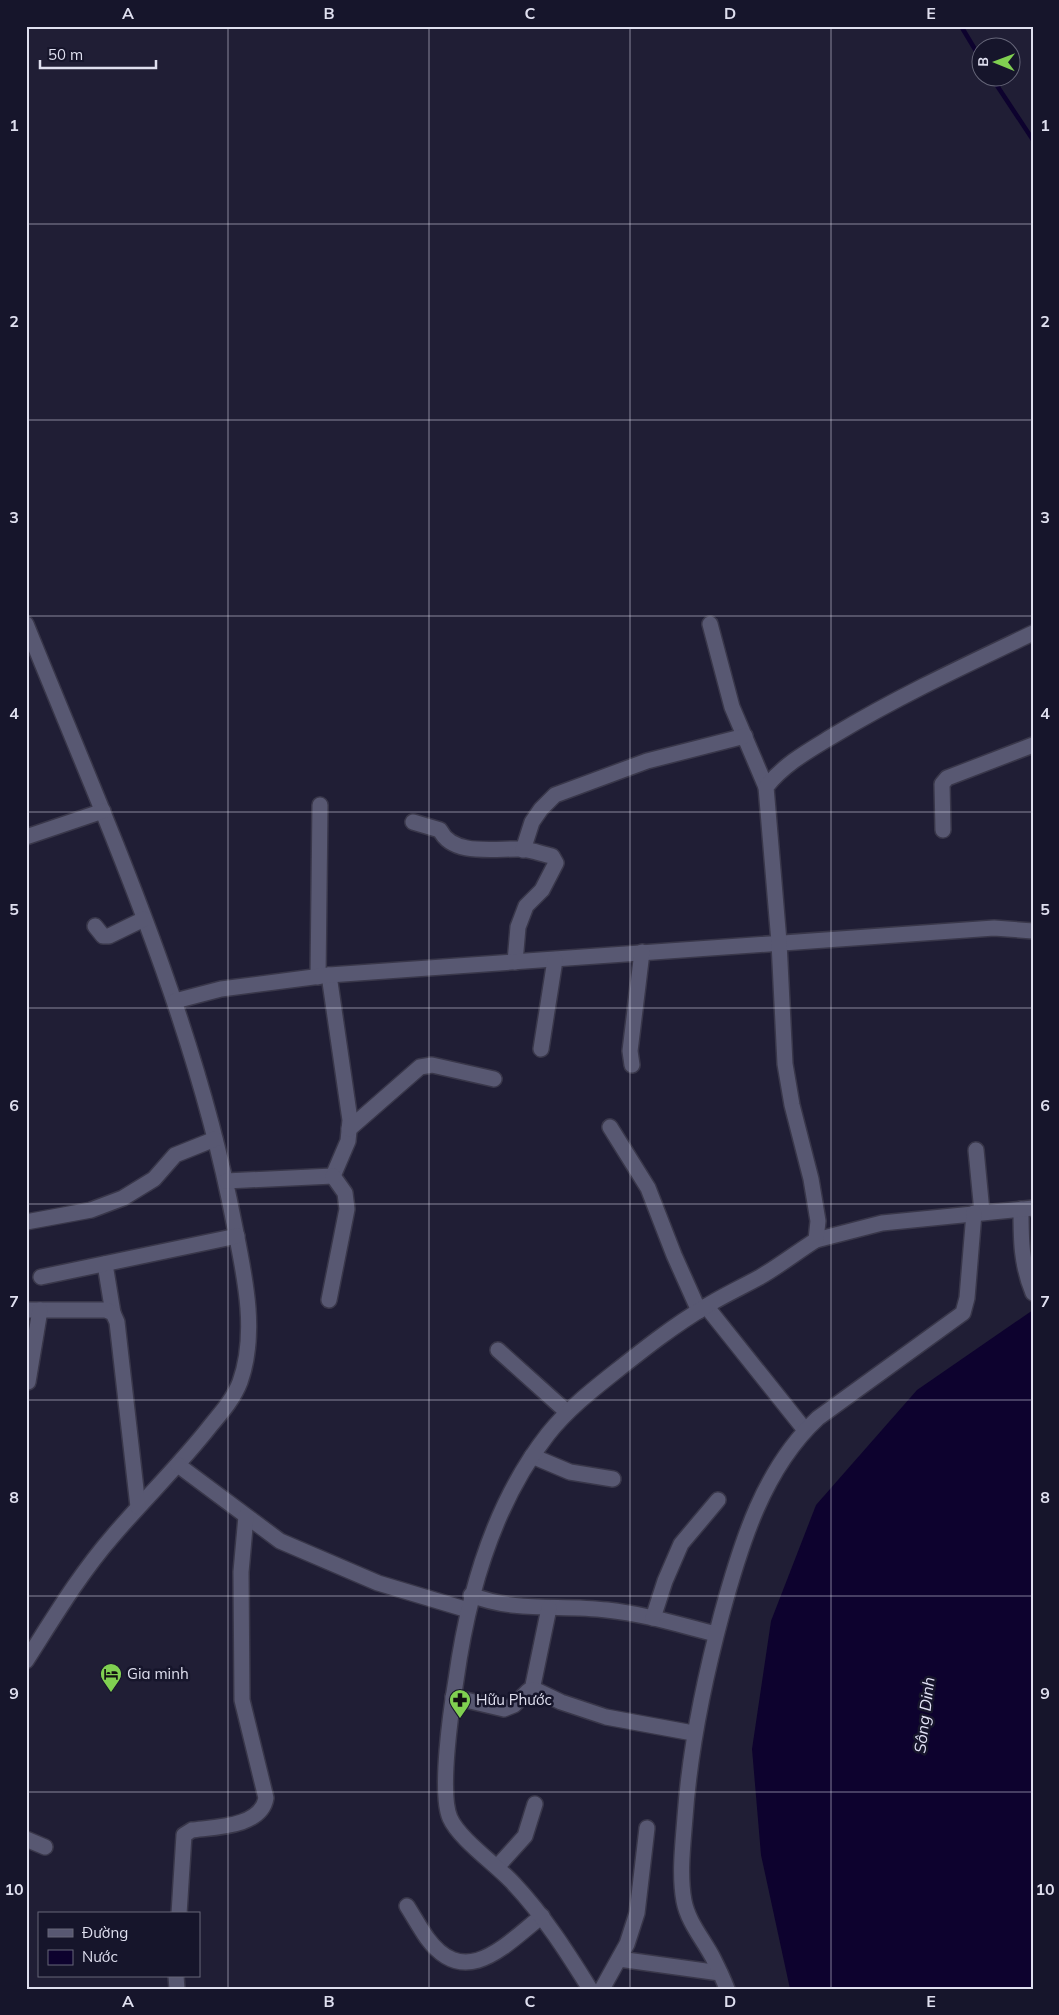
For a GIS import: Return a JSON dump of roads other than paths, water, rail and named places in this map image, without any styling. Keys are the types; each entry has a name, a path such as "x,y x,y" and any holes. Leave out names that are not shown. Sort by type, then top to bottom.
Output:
{"street":[{"path":"26,624 102,811 175,1001 226,1181 237,1236 248,1316 248,1348 240,1382 232,1398 178,1465 110,1540 76,1584 26,1660"},
{"path":"710,624 732,707 766,787 780,942 785,1064 792,1105 811,1179 818,1221 816,1240"},
{"path":"766,787 778,772 867,715 1033,633"},
{"path":"523,850 532,822 541,809 555,795 647,761 745,736"},
{"path":"943,830 942,784 946,778 1033,745"},
{"path":"320,805 324,976 349,1129 348,1141 333,1176"},
{"path":"26,837 102,811"},
{"path":"413,822 440,830 444,838 452,844 476,849 523,850 552,856 556,863 542,890 526,906 518,928 515,962"},
{"path":"95,926 103,936 109,936 144,919"},
{"path":"175,1001 221,989 324,976 994,928 1033,931"},
{"path":"632,1065 630,1051 642,952"},
{"path":"541,1049 555,960"},
{"path":"349,1129 420,1066 432,1065 494,1079"},
{"path":"610,1127 648,1188 674,1255 702,1308 805,1430"},
{"path":"26,1222 91,1210 123,1198 154,1179 176,1155 215,1139"},
{"path":"727,1989 688,1914 684,1900 682,1852 693,1733 716,1634 743,1544 782,1459 805,1430 818,1418 963,1313 967,1298 978,1212 976,1150"},
{"path":"226,1181 333,1176"},
{"path":"329,1300 347,1209 345,1193 333,1176"},
{"path":"590,1989 542,1916 498,1866 460,1833 449,1816 446,1791 453,1697 471,1595 500,1516 532,1456 568,1412 649,1345 702,1308 762,1276 816,1240 882,1223 1027,1208 1021,1253 1024,1272 1033,1293"},
{"path":"41,1277 237,1236"},
{"path":"106,1264 113,1313 117,1322 138,1508"},
{"path":"28,1382 33,1310 106,1310 113,1313"},
{"path":"498,1350 568,1412"},
{"path":"532,1456 570,1472 613,1479"},
{"path":"178,1465 280,1541 378,1583 468,1610"},
{"path":"653,1618 665,1581 681,1544 718,1500"},
{"path":"179,1912 184,1835 192,1830 252,1818 265,1807 266,1798 242,1700 241,1572 246,1516"},
{"path":"471,1595 506,1606 608,1610 653,1618 716,1634"},
{"path":"453,1697 504,1709 514,1705 523,1695 532,1690 549,1608"},
{"path":"532,1690 584,1711 606,1717 693,1733"},
{"path":"498,1866 525,1836 535,1804"},
{"path":"602,1989 627,1944 637,1913 647,1828"},
{"path":"26,1839 45,1847"},
{"path":"407,1906 428,1939 437,1949 447,1958 459,1963 472,1963 494,1954 542,1916"},
{"path":"619,1959 720,1973"}],"water":[{"name":"Sông Dinh","path":"1033,1310 1033,1989 790,1989 761,1855 752,1749 771,1621 816,1505 917,1390"}],"waterway":[{"path":"961,26 972,44"},
{"path":"999,88 1033,140"}],"place":[{"name":"Gia minh","path":"111,1693"},
{"name":"Hữu Phước","path":"460,1719"}]}
